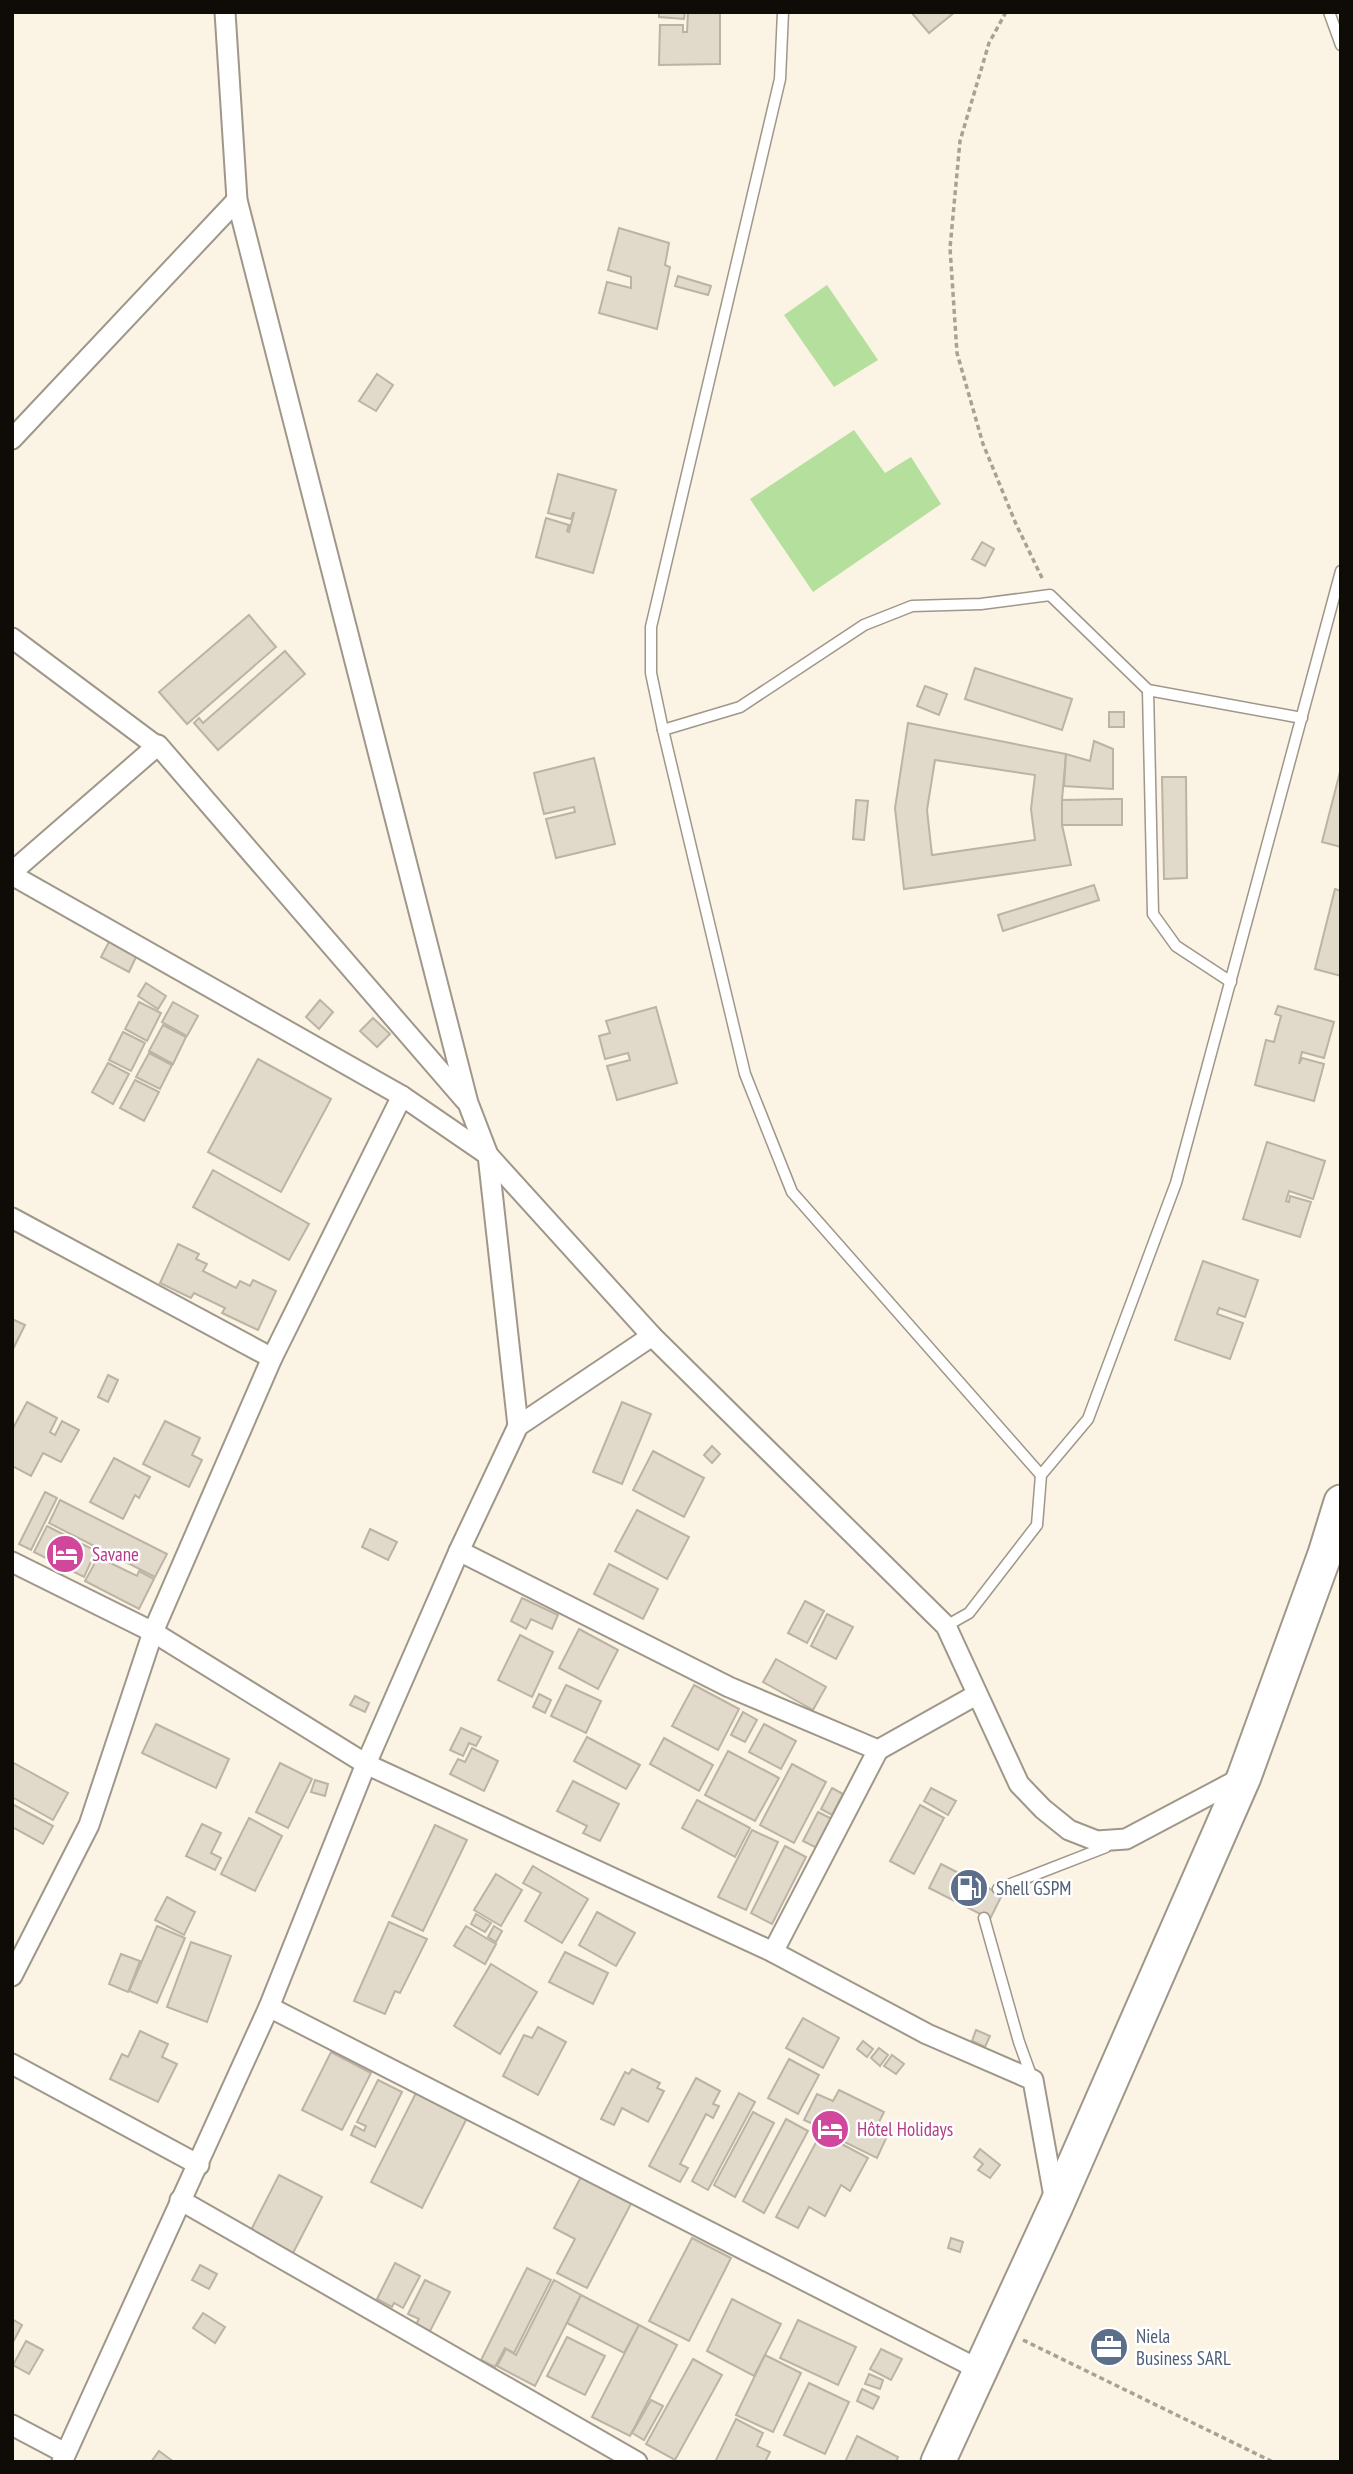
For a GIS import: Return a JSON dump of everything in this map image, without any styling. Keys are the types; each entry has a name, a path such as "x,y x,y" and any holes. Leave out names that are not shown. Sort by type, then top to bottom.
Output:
{"highway":[{"path":"938,2462 1056,2206 1244,1777 1333,1556 1341,1502"}],"street":[{"path":"225,12 237,200 468,1103 488,1155 519,1426"},
{"path":"12,439 237,200"},
{"path":"12,638 158,745 468,1103"},
{"path":"155,745 12,874 401,1096 488,1155 652,1336 946,1626 1019,1784 1043,1809 1069,1830 1097,1841 1126,1839 1244,1777"},
{"path":"12,1976 89,1825 153,1632 272,1358 401,1096"},
{"path":"12,1217 272,1358"},
{"path":"12,2425 64,2457 269,2007 366,1764 459,1551 519,1426 652,1336"},
{"path":"459,1551 729,1687 878,1750"},
{"path":"12,1562 153,1632 366,1764 773,1952 927,2034 1033,2080 1056,2206"},
{"path":"773,1952 878,1750 976,1695"},
{"path":"269,2007 980,2371"},
{"path":"12,2064 199,2165"},
{"path":"180,2200 637,2462"}],"lane":[{"path":"783,12 780,79 651,627 651,673 745,1074 792,1192 1041,1475"},
{"path":"1329,12 1341,45"},
{"path":"946,1626 969,1613 1037,1525 1041,1475 1088,1419 1176,1183 1341,570"},
{"path":"663,730 740,707 864,625 912,606 981,604 1050,596 1148,690 1302,718"},
{"path":"1148,690 1153,914 1176,946 1231,982"},
{"path":"998,1889 1126,1839"},
{"path":"984,1918 1019,2042 1033,2080"}],"path":[{"path":"1006,12 989,43 960,141 950,248 957,353 983,444 1050,596"},
{"path":"1000,2328 1273,2462"}],"green space":[{"path":"827,285 878,360 834,387 784,315"},
{"path":"854,430 885,473 911,457 941,504 813,592 750,499"}],"building":[{"path":"659,12 685,12 684,19 659,17"},
{"path":"688,12 720,12 720,64 659,65 660,25 683,25 683,32 687,32"},
{"path":"911,12 955,12 929,33"},
{"path":"619,228 669,243 665,265 670,267 657,329 599,313 607,282 631,288 631,277 608,270"},
{"path":"678,276 711,286 708,295 675,286"},
{"path":"377,374 393,385 376,411 359,401"},
{"path":"558,474 616,490 593,573 536,557 546,518 569,525 569,532 574,513 571,519 548,513"},
{"path":"982,542 994,549 985,566 972,559"},
{"path":"249,615 276,647 187,724 159,692"},
{"path":"285,651 305,674 218,750 194,723 199,718 203,723"},
{"path":"975,668 1072,699 1062,730 965,699"},
{"path":"925,686 947,694 939,715 917,706"},
{"path":"1109,712 1124,712 1124,727 1109,727"},
{"path":"908,723 1066,754 1062,825 1071,865 904,889 895,808","holes":["935,760 1035,775 1031,809 1035,840 932,855 927,810"]},
{"path":"1094,741 1113,749 1113,789 1064,786 1066,754 1090,761"},
{"path":"594,758 615,844 556,858 546,819 575,812 574,807 544,814 534,773"},
{"path":"1341,768 1341,847 1322,842"},
{"path":"1162,777 1186,777 1187,878 1164,879"},
{"path":"1122,799 1122,825 1062,825 1062,800"},
{"path":"856,800 868,801 864,840 853,839"},
{"path":"1094,885 1099,900 1003,931 998,915"},
{"path":"1335,889 1341,891 1341,976 1315,969"},
{"path":"110,940 137,955 129,972 101,957"},
{"path":"146,983 166,996 158,1009 138,996"},
{"path":"320,1000 333,1012 319,1029 306,1017"},
{"path":"139,1002 161,1013 147,1041 125,1029"},
{"path":"173,1002 198,1016 187,1036 162,1022"},
{"path":"1278,1006 1334,1022 1324,1058 1302,1052 1299,1064 1302,1058 1324,1064 1314,1101 1255,1085 1266,1040 1274,1042 1281,1016 1275,1014"},
{"path":"656,1007 677,1083 617,1100 607,1066 630,1060 628,1053 605,1059 599,1036 610,1033 606,1021"},
{"path":"373,1018 390,1034 377,1047 360,1031"},
{"path":"163,1025 186,1037 173,1064 149,1051"},
{"path":"123,1032 145,1043 131,1071 109,1060"},
{"path":"149,1053 172,1065 160,1089 136,1077"},
{"path":"258,1059 331,1099 281,1192 208,1152"},
{"path":"108,1063 129,1074 113,1104 92,1092"},
{"path":"135,1080 159,1092 144,1121 120,1108"},
{"path":"1267,1142 1325,1161 1313,1199 1289,1191 1286,1201 1289,1202 1290,1196 1311,1202 1300,1237 1243,1219"},
{"path":"213,1170 309,1224 289,1260 193,1207"},
{"path":"178,1244 199,1254 196,1259 207,1264 203,1271 236,1288 240,1281 250,1286 253,1280 276,1291 258,1330 222,1313 225,1308 194,1293 191,1298 160,1283"},
{"path":"1203,1261 1258,1280 1245,1317 1219,1308 1217,1314 1243,1323 1230,1359 1175,1340"},
{"path":"12,1319 25,1325 12,1351"},
{"path":"108,1375 118,1380 108,1402 98,1397"},
{"path":"27,1402 57,1418 50,1432 55,1435 62,1421 79,1430 61,1462 43,1453 31,1476 12,1466 12,1430"},
{"path":"622,1402 651,1414 622,1484 593,1472"},
{"path":"165,1421 200,1438 192,1455 202,1460 189,1487 143,1464"},
{"path":"712,1446 720,1454 712,1463 704,1455"},
{"path":"653,1451 704,1478 684,1517 633,1490"},
{"path":"114,1458 150,1477 139,1498 135,1495 123,1519 90,1502"},
{"path":"45,1492 57,1498 31,1550 19,1544"},
{"path":"60,1500 167,1554 155,1577 49,1523"},
{"path":"637,1510 689,1537 667,1579 615,1551"},
{"path":"47,1526 96,1551 84,1577 34,1552"},
{"path":"370,1529 397,1542 388,1560 362,1547"},
{"path":"98,1557 137,1576 139,1571 154,1579 139,1609 85,1581"},
{"path":"609,1564 658,1589 643,1619 594,1594"},
{"path":"522,1598 558,1615 552,1629 531,1619 526,1629 511,1621"},
{"path":"805,1601 824,1611 807,1643 788,1633"},
{"path":"827,1614 853,1627 836,1659 811,1646"},
{"path":"579,1629 618,1650 598,1689 559,1668"},
{"path":"520,1635 553,1652 532,1697 498,1680"},
{"path":"776,1659 826,1687 813,1710 763,1682"},
{"path":"566,1685 601,1701 586,1733 551,1716"},
{"path":"694,1685 739,1709 718,1750 672,1726"},
{"path":"539,1694 551,1700 545,1713 533,1707"},
{"path":"355,1696 369,1703 365,1712 350,1705"},
{"path":"743,1712 757,1720 745,1742 731,1735"},
{"path":"156,1724 229,1759 216,1788 142,1753"},
{"path":"764,1724 796,1741 781,1769 749,1752"},
{"path":"461,1728 481,1737 476,1746 469,1743 463,1756 450,1750"},
{"path":"587,1737 640,1765 626,1789 574,1761"},
{"path":"664,1738 713,1765 699,1791 650,1764"},
{"path":"472,1748 498,1761 484,1791 450,1774 458,1759 465,1762"},
{"path":"728,1751 779,1778 755,1821 705,1795"},
{"path":"12,1762 68,1793 53,1820 12,1797"},
{"path":"280,1763 312,1779 288,1828 256,1812"},
{"path":"792,1764 826,1782 794,1843 760,1825"},
{"path":"315,1780 328,1784 325,1796 311,1792"},
{"path":"573,1781 619,1804 600,1841 583,1833 587,1826 557,1811"},
{"path":"832,1788 843,1794 832,1815 821,1809"},
{"path":"931,1788 956,1801 948,1815 924,1801"},
{"path":"697,1800 750,1828 735,1857 682,1828"},
{"path":"12,1804 53,1826 43,1844 12,1827"},
{"path":"920,1805 944,1818 914,1874 890,1861"},
{"path":"818,1812 832,1819 817,1848 803,1841"},
{"path":"249,1818 282,1836 255,1891 221,1874"},
{"path":"202,1824 221,1833 211,1853 221,1858 215,1870 186,1856"},
{"path":"435,1825 467,1840 423,1931 392,1916"},
{"path":"752,1830 778,1842 746,1910 718,1897"},
{"path":"785,1846 806,1857 772,1924 751,1913"},
{"path":"941,1864 1002,1895 990,1919 929,1888"},
{"path":"533,1866 588,1899 562,1943 525,1921 541,1893 523,1883"},
{"path":"496,1874 522,1890 501,1926 474,1910"},
{"path":"167,1897 195,1912 184,1935 155,1920"},
{"path":"597,1912 635,1933 616,1966 579,1945"},
{"path":"476,1914 491,1923 485,1932 471,1924"},
{"path":"389,1922 427,1939 400,1993 395,1991 385,2014 354,2001"},
{"path":"157,1926 185,1938 157,2003 129,1991"},
{"path":"466,1926 496,1944 485,1964 454,1946"},
{"path":"494,1926 502,1931 496,1942 488,1937"},
{"path":"191,1942 231,1956 207,2022 167,2007"},
{"path":"565,1952 608,1973 593,2004 549,1982"},
{"path":"121,1954 140,1961 128,1992 109,1984"},
{"path":"491,1964 537,1992 500,2054 454,2026"},
{"path":"803,2018 839,2038 823,2068 786,2048"},
{"path":"538,2027 566,2042 538,2095 503,2076 524,2035 532,2038"},
{"path":"976,2030 990,2036 985,2047 972,2041"},
{"path":"140,2031 168,2044 162,2057 177,2064 158,2102 110,2079 122,2054 128,2057"},
{"path":"863,2041 873,2049 867,2057 857,2049"},
{"path":"879,2048 888,2055 880,2066 871,2058"},
{"path":"331,2052 371,2073 342,2130 302,2110"},
{"path":"892,2055 904,2064 896,2074 884,2066"},
{"path":"789,2059 819,2075 798,2114 768,2098"},
{"path":"632,2069 660,2083 657,2088 664,2091 648,2122 622,2108 614,2125 601,2119 625,2072 629,2074"},
{"path":"696,2078 720,2091 713,2104 719,2106 713,2118 706,2114 680,2164 688,2168 680,2182 649,2166"},
{"path":"378,2080 402,2092 375,2147 351,2135 355,2126 364,2131 366,2126 357,2122"},
{"path":"839,2090 884,2112 877,2126 889,2132 877,2158 820,2130 824,2119 818,2117 815,2125 804,2120 817,2094 833,2101"},
{"path":"416,2093 467,2118 422,2208 371,2182"},
{"path":"739,2093 755,2102 708,2190 692,2181"},
{"path":"753,2112 774,2123 735,2197 714,2185"},
{"path":"786,2119 808,2131 764,2213 743,2201"},
{"path":"821,2133 868,2158 850,2191 841,2185 825,2216 809,2207 798,2228 776,2217"},
{"path":"980,2149 1000,2165 990,2178 978,2170 983,2164 974,2157"},
{"path":"583,2173 633,2200 587,2288 557,2273 575,2239 554,2228"},
{"path":"279,2175 322,2197 291,2257 248,2236"},
{"path":"692,2238 731,2258 689,2341 649,2321"},
{"path":"951,2238 963,2242 960,2252 948,2248"},
{"path":"395,2263 420,2276 403,2308 394,2303 392,2307 377,2299"},
{"path":"200,2265 217,2274 209,2289 192,2280"},
{"path":"527,2268 551,2280 514,2353 505,2348 495,2367 481,2360"},
{"path":"425,2280 450,2292 428,2335 414,2328 419,2319 408,2314"},
{"path":"554,2280 581,2295 535,2386 497,2366 506,2349 516,2355"},
{"path":"581,2295 639,2325 624,2353 567,2323"},
{"path":"732,2299 781,2324 754,2376 707,2351"},
{"path":"203,2313 225,2327 215,2343 193,2328"},
{"path":"12,2319 22,2325 12,2344"},
{"path":"798,2320 856,2347 838,2385 780,2358"},
{"path":"639,2325 677,2345 630,2436 592,2417"},
{"path":"1110,2333 1120,2338 1108,2363 1099,2358"},
{"path":"567,2337 605,2356 585,2395 547,2376"},
{"path":"26,2341 43,2350 29,2374 13,2365"},
{"path":"881,2349 902,2359 891,2380 870,2369"},
{"path":"765,2355 801,2373 773,2432 736,2415"},
{"path":"693,2359 722,2375 675,2460 646,2444"},
{"path":"869,2374 883,2380 880,2389 865,2384"},
{"path":"809,2383 849,2402 825,2454 784,2435"},
{"path":"862,2389 879,2397 873,2409 857,2401"},
{"path":"651,2400 663,2406 644,2440 632,2433"},
{"path":"736,2419 763,2433 757,2446 770,2452 765,2462 715,2462"},
{"path":"857,2436 898,2457 896,2462 845,2462"},
{"path":"159,2451 174,2462 151,2462"}],"place":[{"name":"Savane","path":"65,1554"},
{"name":"Shell GSPM","path":"969,1888"},
{"name":"Hôtel Holidays","path":"830,2129"},
{"name":"Niela Business SARL","path":"1109,2347"}]}
